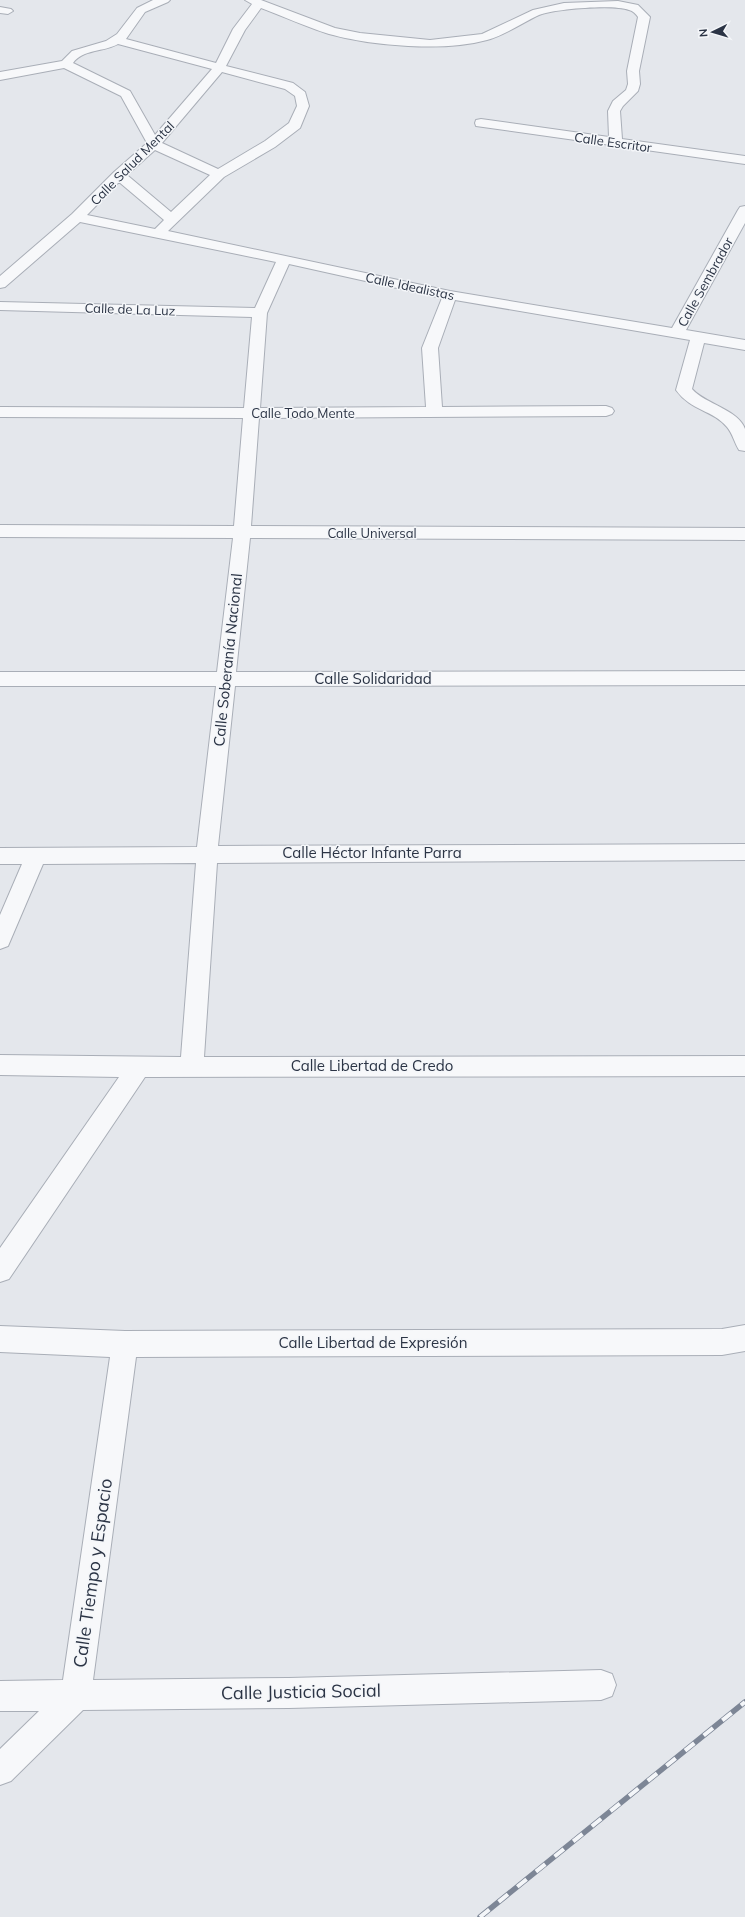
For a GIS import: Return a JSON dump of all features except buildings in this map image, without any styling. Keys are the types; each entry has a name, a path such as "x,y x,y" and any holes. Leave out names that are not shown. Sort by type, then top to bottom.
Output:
{"street":[{"path":"66,64 69,58 75,53 117,40 127,31 132,21 142,10 164,0"},
{"path":"255,2 332,31 360,37 430,44 464,41 485,37 537,12 564,6 618,4 634,7 642,13 644,17 633,71 634,84 632,91 617,104 614,110 616,142"},
{"name":"Calle Salud Mental","path":"0,284 77,217 119,175 154,144 219,68 255,2"},
{"path":"117,40 289,86 301,95 304,106 295,124 270,144 219,174 158,233"},
{"path":"0,76 66,64 126,94 154,144 219,174"},
{"name":"Calle Escritor","path":"482,123 745,160"},
{"path":"119,175 172,220"},
{"name":"Calle Sembrador","path":"677,333 745,210"},
{"name":"Calle Idealistas","path":"77,217 284,259 450,295 745,345"},
{"name":"Calle Soberanía Nacional","path":"192,1067 207,854 242,532 260,312 284,259"},
{"path":"434,412 430,348 450,295"},
{"name":"Calle de La Luz","path":"0,306 260,312"},
{"path":"698,336 684,390 694,400 734,422 742,435 745,446"},
{"name":"Calle Todo Mente","path":"0,412 251,413 606,411"},
{"name":"Calle Universal","path":"0,532 745,534"},
{"name":"Calle Solidaridad","path":"0,679 227,680 745,678"},
{"name":"Calle Héctor Infante Parra","path":"0,856 745,852"},
{"path":"0,940 36,856"},
{"name":"Calle Libertad de Credo","path":"0,1065 192,1067 745,1066"},
{"path":"0,1270 139,1066"},
{"name":"Calle Libertad de Expresión","path":"0,1339 125,1344 722,1342 745,1338"},
{"name":"Calle Tiempo y Espacio","path":"76,1696 125,1344"},
{"name":"Calle Justicia Social","path":"0,1696 289,1693 602,1685"},
{"path":"0,1770 76,1696"}],"railway":[{"path":"480,1917 745,1702"}]}
